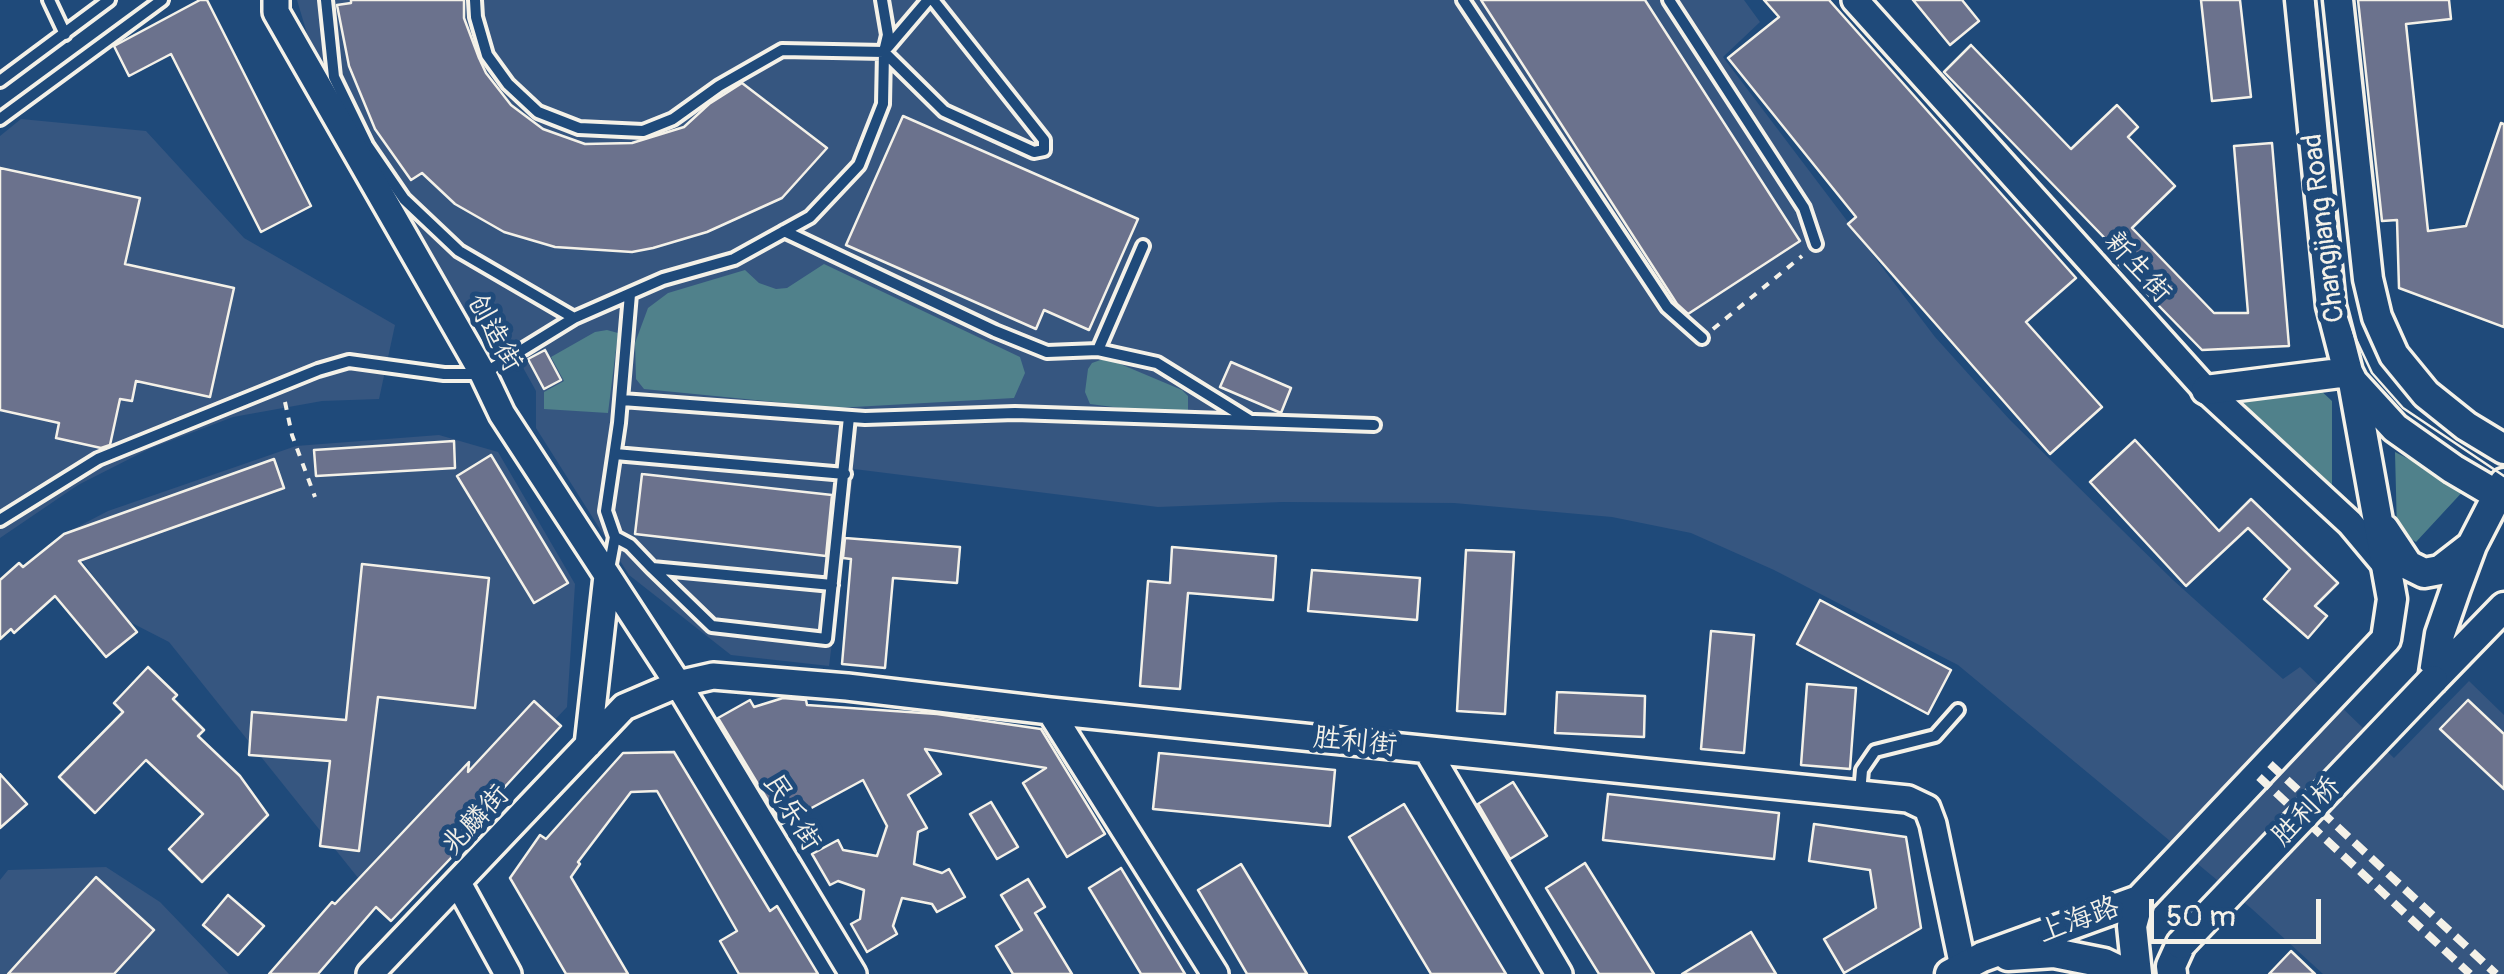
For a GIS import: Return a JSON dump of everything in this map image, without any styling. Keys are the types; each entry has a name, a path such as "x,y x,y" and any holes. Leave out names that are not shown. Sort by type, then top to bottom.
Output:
{"main road":[{"name":"Changjiang Road","path":"2300,0 2332,306 2350,377 2395,428 2453,469 2502,492"},
{"name":"Changjiang Road","path":"2338,0 2368,279 2377,317 2394,355 2426,394 2504,449"},
{"path":"2139,900 2386,640 2392,599 2350,377 2206,390"},
{"path":"2432,680 2440,634 2472,545 2502,492"},
{"path":"2372,494 2386,535 2408,565 2424,573 2440,570 2472,545"},
{"name":"胜利桥","path":"2172,974 2171,966 2181,944 2504,607"},
{"name":"上海路","path":"1965,966 2139,900"},
{"name":"上海路","path":"2137,974 2132,926 2139,900"},
{"path":"1965,966 2054,954 2104,963 2126,974"}],"street":[{"name":"创造街","path":"276,0 276,12 483,374 502,414 678,684"},
{"name":"新生街","path":"1855,0 2206,390 2350,523 2386,566"},
{"path":"588,745 608,576"},
{"name":"胜利街","path":"624,707 678,684 713,676 1908,799 1926,808 1933,824 1965,966"},
{"name":"民乐街","path":"678,684 853,974"},
{"name":"兆麟街","path":"370,974 624,707"},
{"path":"1050,711 1215,974"},
{"path":"1426,750 1560,974"},
{"path":"458,883 508,974"}],"lane":[{"path":"49,0 66,34"},
{"path":"0,81 109,0"},
{"path":"0,118 162,0"},
{"path":"326,0 334,78 367,145 404,199 459,251 574,318"},
{"path":"475,0 487,55 508,84 538,112 579,128 643,131 673,119 718,86 782,50 884,52 944,111 1034,152 1044,150 1044,140 931,0 884,52"},
{"path":"0,520 98,459 349,361 444,374 483,374 574,318 664,280 734,259 810,217 859,165 883,104 888,34 882,0"},
{"path":"1463,0 1667,307 1702,338"},
{"path":"1669,0 1804,208 1816,244"},
{"path":"784,231 1047,352 1098,350 1157,363 1250,421"},
{"path":"1098,350 1143,246"},
{"path":"608,576 615,537 606,512 622,400 630,294"},
{"path":"622,400 850,417 1015,412 1374,425"},
{"path":"615,537 630,545 712,626 826,640 850,417"},
{"path":"615,454 845,474"},
{"path":"652,568 832,585"},
{"path":"1860,794 1862,770 1875,751 1934,736 1958,710"}],"path":[{"path":"1702,338 1816,244"},
{"path":"281,385 292,434 315,497"}],"shaded area":[{"path":"297,0 1744,0 1760,22 1723,57 1935,337 2010,420 2173,580 2283,679 2300,667 2394,758 2469,681 2504,715 2504,974 2323,974 2252,909 1958,665 1774,570 1691,533 1612,517 1454,503 1282,502 1158,507 854,469 829,666 731,655 629,575 536,428 536,391 505,335 464,317 337,110"},
{"path":"21,119 146,131 244,238 395,325 379,399 322,401 233,417 149,449 78,485 0,538 0,136"},
{"path":"439,435 498,452 575,584 567,707 379,904 169,642 128,621 62,535 108,511 296,446"},
{"path":"106,867 160,902 229,974 0,974 0,880 8,870"}],"green space":[{"path":"824,264 1020,357 1025,373 1014,398 836,408 644,389 636,379 635,343 648,308 668,293 745,270 759,283 787,288"},
{"path":"595,332 618,333 608,413 544,409 544,392 564,381 551,357"},
{"path":"1106,358 1182,390 1188,396 1188,410 1159,413 1090,404 1085,392 1088,369 1092,363"},
{"path":"2317,387 2332,401 2332,495 2240,399"},
{"path":"2395,452 2466,488 2416,542 2397,531"}],"building":[{"path":"200,0 207,0 311,206 261,232 171,54 129,76 114,46"},
{"path":"351,0 464,0 464,18 479,58 511,105 543,129 585,144 632,143 684,127 709,104 742,83 827,148 782,198 707,232 653,248 632,252 555,247 504,232 455,204 422,173 411,180 375,129 349,66 337,5"},
{"path":"1481,0 1645,0 1800,241 1688,314 1677,304"},
{"path":"1764,0 1829,0 2076,278 2026,322 2102,407 2050,454 1848,224 1856,217 1728,58 1779,17"},
{"path":"1913,0 1962,0 1979,21 1950,45"},
{"path":"2201,0 2240,0 2251,97 2212,101"},
{"path":"2358,0 2449,0 2451,19 2406,24 2428,231 2466,226 2501,123 2504,124 2504,327 2399,288 2397,220 2382,221"},
{"path":"1971,45 2071,149 2117,105 2138,127 2128,137 2175,186 2132,228 2214,313 2248,313 2234,146 2272,143 2289,346 2202,350 2117,263 2123,257 1944,72"},
{"path":"903,116 1138,219 1089,330 1044,310 1036,329 846,245"},
{"path":"0,168 140,198 125,264 234,288 210,397 136,381 132,401 120,399 110,445 101,448 56,438 59,423 0,410"},
{"path":"545,350 561,380 544,389 528,359"},
{"path":"1231,362 1291,388 1281,413 1220,387"},
{"path":"2135,440 2219,531 2251,499 2338,583 2315,606 2327,616 2308,638 2264,599 2290,569 2248,528 2186,586 2090,482"},
{"path":"454,441 455,468 316,476 314,450"},
{"path":"491,455 568,583 534,603 457,476"},
{"path":"274,459 284,488 79,561 137,632 106,657 55,596 14,633 11,629 0,639 0,580 19,563 23,567 64,534"},
{"path":"642,474 832,495 826,556 635,534"},
{"path":"845,538 960,547 957,583 893,578 885,668 842,664 851,559 843,558"},
{"path":"1172,547 1276,556 1273,600 1188,593 1180,689 1140,686 1148,581 1170,583"},
{"path":"1466,550 1514,552 1505,714 1457,711"},
{"path":"362,564 489,578 475,708 378,697 359,851 320,846 330,761 249,755 252,712 346,720"},
{"path":"1312,570 1420,578 1417,620 1308,611"},
{"path":"1820,600 1951,670 1928,714 1797,644"},
{"path":"1711,631 1754,635 1744,753 1701,749"},
{"path":"148,667 177,695 173,699 204,730 198,736 240,776 268,815 202,882 169,849 203,814 146,760 95,813 59,777 123,712 114,703"},
{"path":"1807,684 1856,688 1850,769 1801,765"},
{"path":"1557,692 1645,696 1644,737 1555,733"},
{"path":"783,698 806,700 807,705 937,714 1041,729 1105,834 1067,857 1023,783 1046,768 925,749 941,774 908,795 927,828 918,832 914,864 942,873 949,869 965,897 937,912 932,904 902,898 893,926 897,934 867,952 851,924 860,919 864,890 838,881 830,885 812,854 838,840 843,850 877,856 887,826 863,780 782,824 718,718 750,700 754,707"},
{"path":"2468,700 2504,734 2504,789 2440,729"},
{"path":"534,701 561,726 501,791 508,798 391,921 376,907 318,974 269,974 332,902 335,904 469,762 468,772"},
{"path":"674,752 770,911 777,906 818,974 739,974 720,941 737,931 657,791 631,792 571,877 628,974 566,974 510,878 540,835 546,839 623,753"},
{"path":"1159,753 1335,770 1330,826 1153,809"},
{"path":"0,774 27,804 0,828"},
{"path":"1513,782 1547,836 1510,859 1478,804"},
{"path":"1608,794 1779,813 1774,859 1603,840"},
{"path":"991,802 1018,847 997,859 970,814"},
{"path":"1404,804 1506,974 1431,974 1349,837"},
{"path":"1814,824 1906,837 1921,928 1844,973 1824,939 1876,908 1870,870 1809,861"},
{"path":"1585,863 1654,974 1599,974 1546,888"},
{"path":"1241,864 1307,974 1247,974 1198,890"},
{"path":"1121,868 1185,974 1141,974 1089,888"},
{"path":"96,877 154,930 114,974 8,974"},
{"path":"1028,879 1045,907 1035,913 1072,974 1013,974 996,946 1022,930 1001,895"},
{"path":"228,895 264,926 238,955 203,925"},
{"path":"1751,932 1776,974 1682,974"},
{"path":"2291,951 2315,974 2269,974"}],"tram line":[{"path":"2315,0 2345,307 2355,337 2372,373 2403,408 2504,476"}],"railway":[{"path":"2270,764 2496,974"},
{"path":"2259,777 2470,974"}]}
